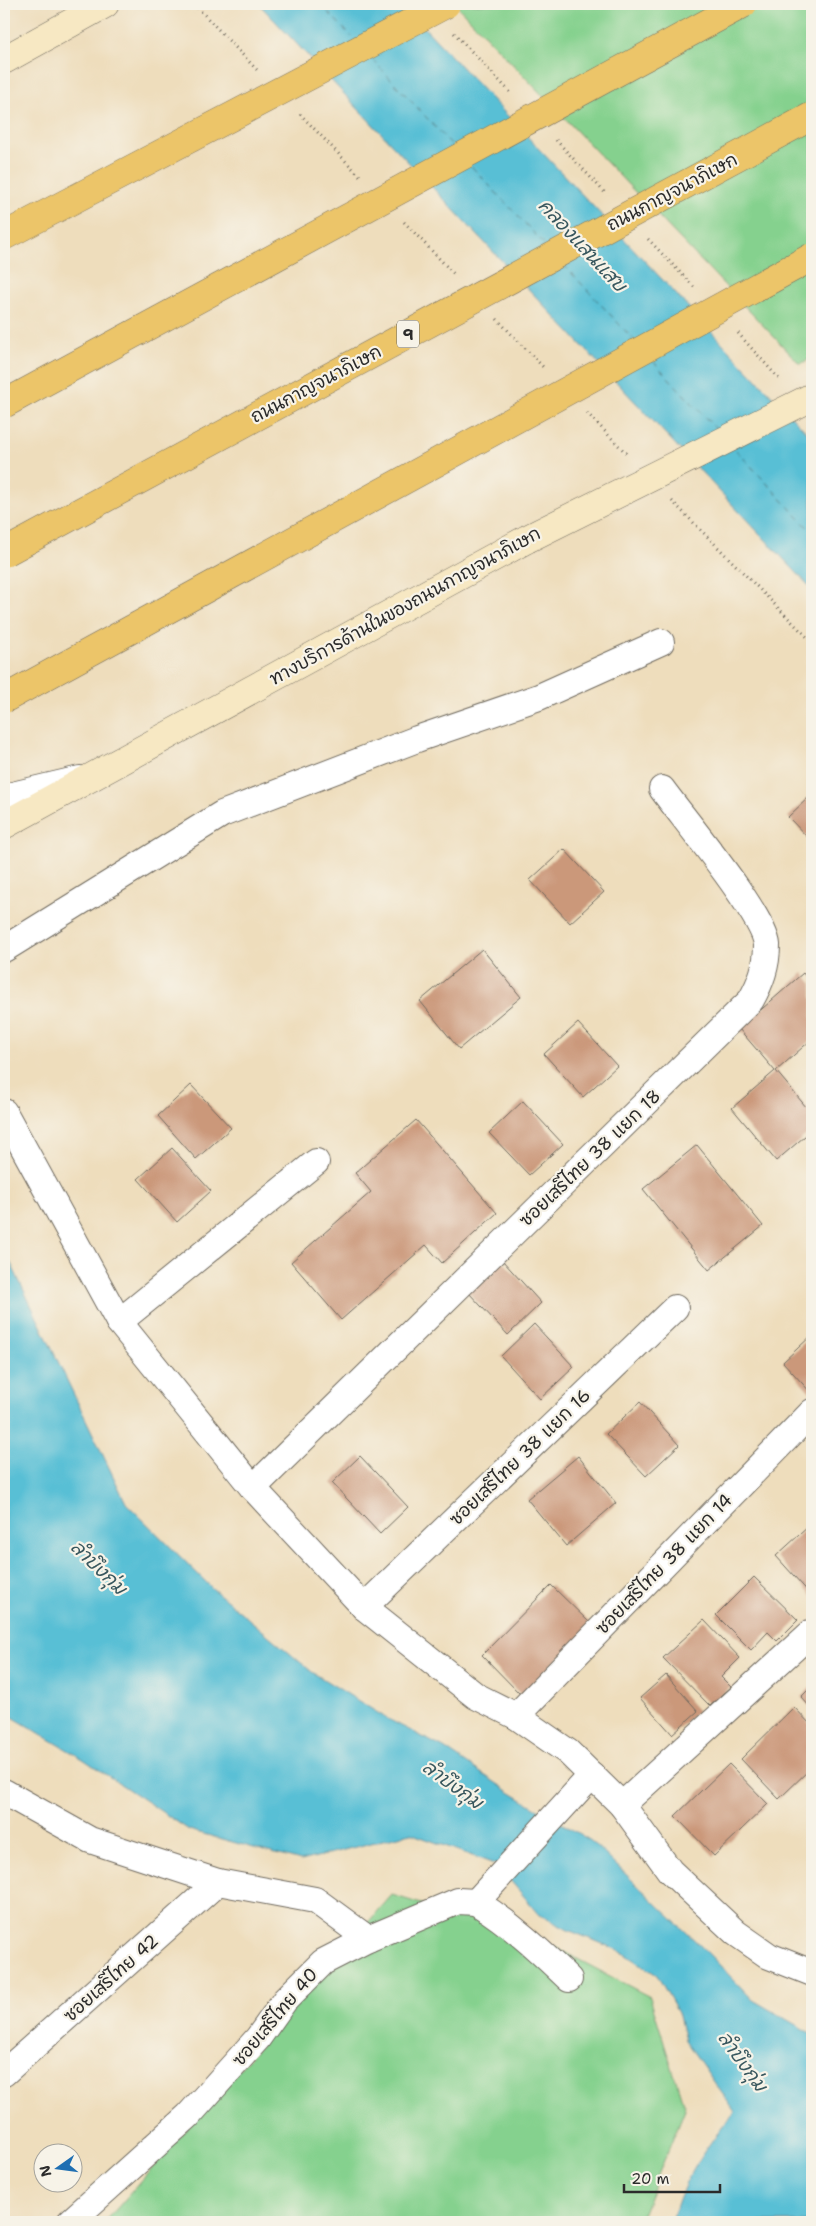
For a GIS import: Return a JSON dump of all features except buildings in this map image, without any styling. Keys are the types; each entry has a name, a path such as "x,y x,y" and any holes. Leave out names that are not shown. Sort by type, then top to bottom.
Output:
{"highway":[{"path":"4,236 446,4"},
{"path":"4,404 743,4"},
{"name":"ถนนกาญจนาภิเษก","path":"4,553 812,116"},
{"path":"4,699 812,257"}],"main road":[{"path":"4,60 105,4"},
{"name":"ทางบริการด้านในของถนนกาญจนาภิเษก","path":"4,825 527,539 812,397"}],"street":[{"path":"4,949 222,814 417,739 539,697 661,642"},
{"path":"4,797 95,775"},
{"name":"ซอยเสรีไทย 38 แยก 18","path":"253,1488 751,1000 764,977 767,944 754,912 662,790"},
{"path":"4,1112 119,1322 253,1488 364,1607 476,1696 516,1716 568,1752 622,1805 670,1871 736,1933 769,1956 812,1973"},
{"path":"119,1322 316,1162"},
{"name":"ซอยเสรีไทย 38 แยก 16","path":"364,1607 676,1308"},
{"name":"ซอยเสรีไทย 38 แยก 14","path":"516,1716 812,1412"},
{"path":"622,1805 812,1632"},
{"path":"569,1980 533,1944 506,1921 476,1902 592,1775"},
{"path":"4,1792 90,1840 218,1882 314,1900 368,1939"},
{"name":"ซอยเสรีไทย 42","path":"4,2073 218,1882"},
{"name":"ซอยเสรีไทย 40","path":"70,2222 188,2116 258,2038 285,2000 323,1962 368,1939 458,1901 476,1902"}],"path":[{"path":"194,4 263,76"},
{"path":"297,112 366,184"},
{"path":"401,220 456,277"},
{"path":"491,313 546,370"},
{"path":"581,406 630,457"},
{"path":"671,500 812,642"}],"green space":[{"path":"455,4 812,4 812,358 800,364"},
{"path":"392,1895 543,1941 650,1997 685,2109 639,2222 105,2222"}],"water":[{"name":"คลองแสนแสบ","path":"259,4 402,4 812,438 812,589"},
{"name":"ลำบึงกุ่ม","path":"4,1249 126,1503 213,1589 312,1672 386,1718 444,1748 508,1791 591,1841 707,1952 753,2000 812,2034 812,2222 672,2222 682,2191 697,2163 714,2137 735,2112 685,2040 678,2012 657,1975 618,1950 568,1930 540,1915 497,1865 410,1833 301,1861 189,1830 83,1759 4,1712"}],"ferry route":[{"path":"320,4 352,37"},
{"path":"372,59 452,145"},
{"path":"472,167 546,246"},
{"path":"564,265 633,339"},
{"path":"653,361 716,429"},
{"path":"736,450 812,532"}]}
